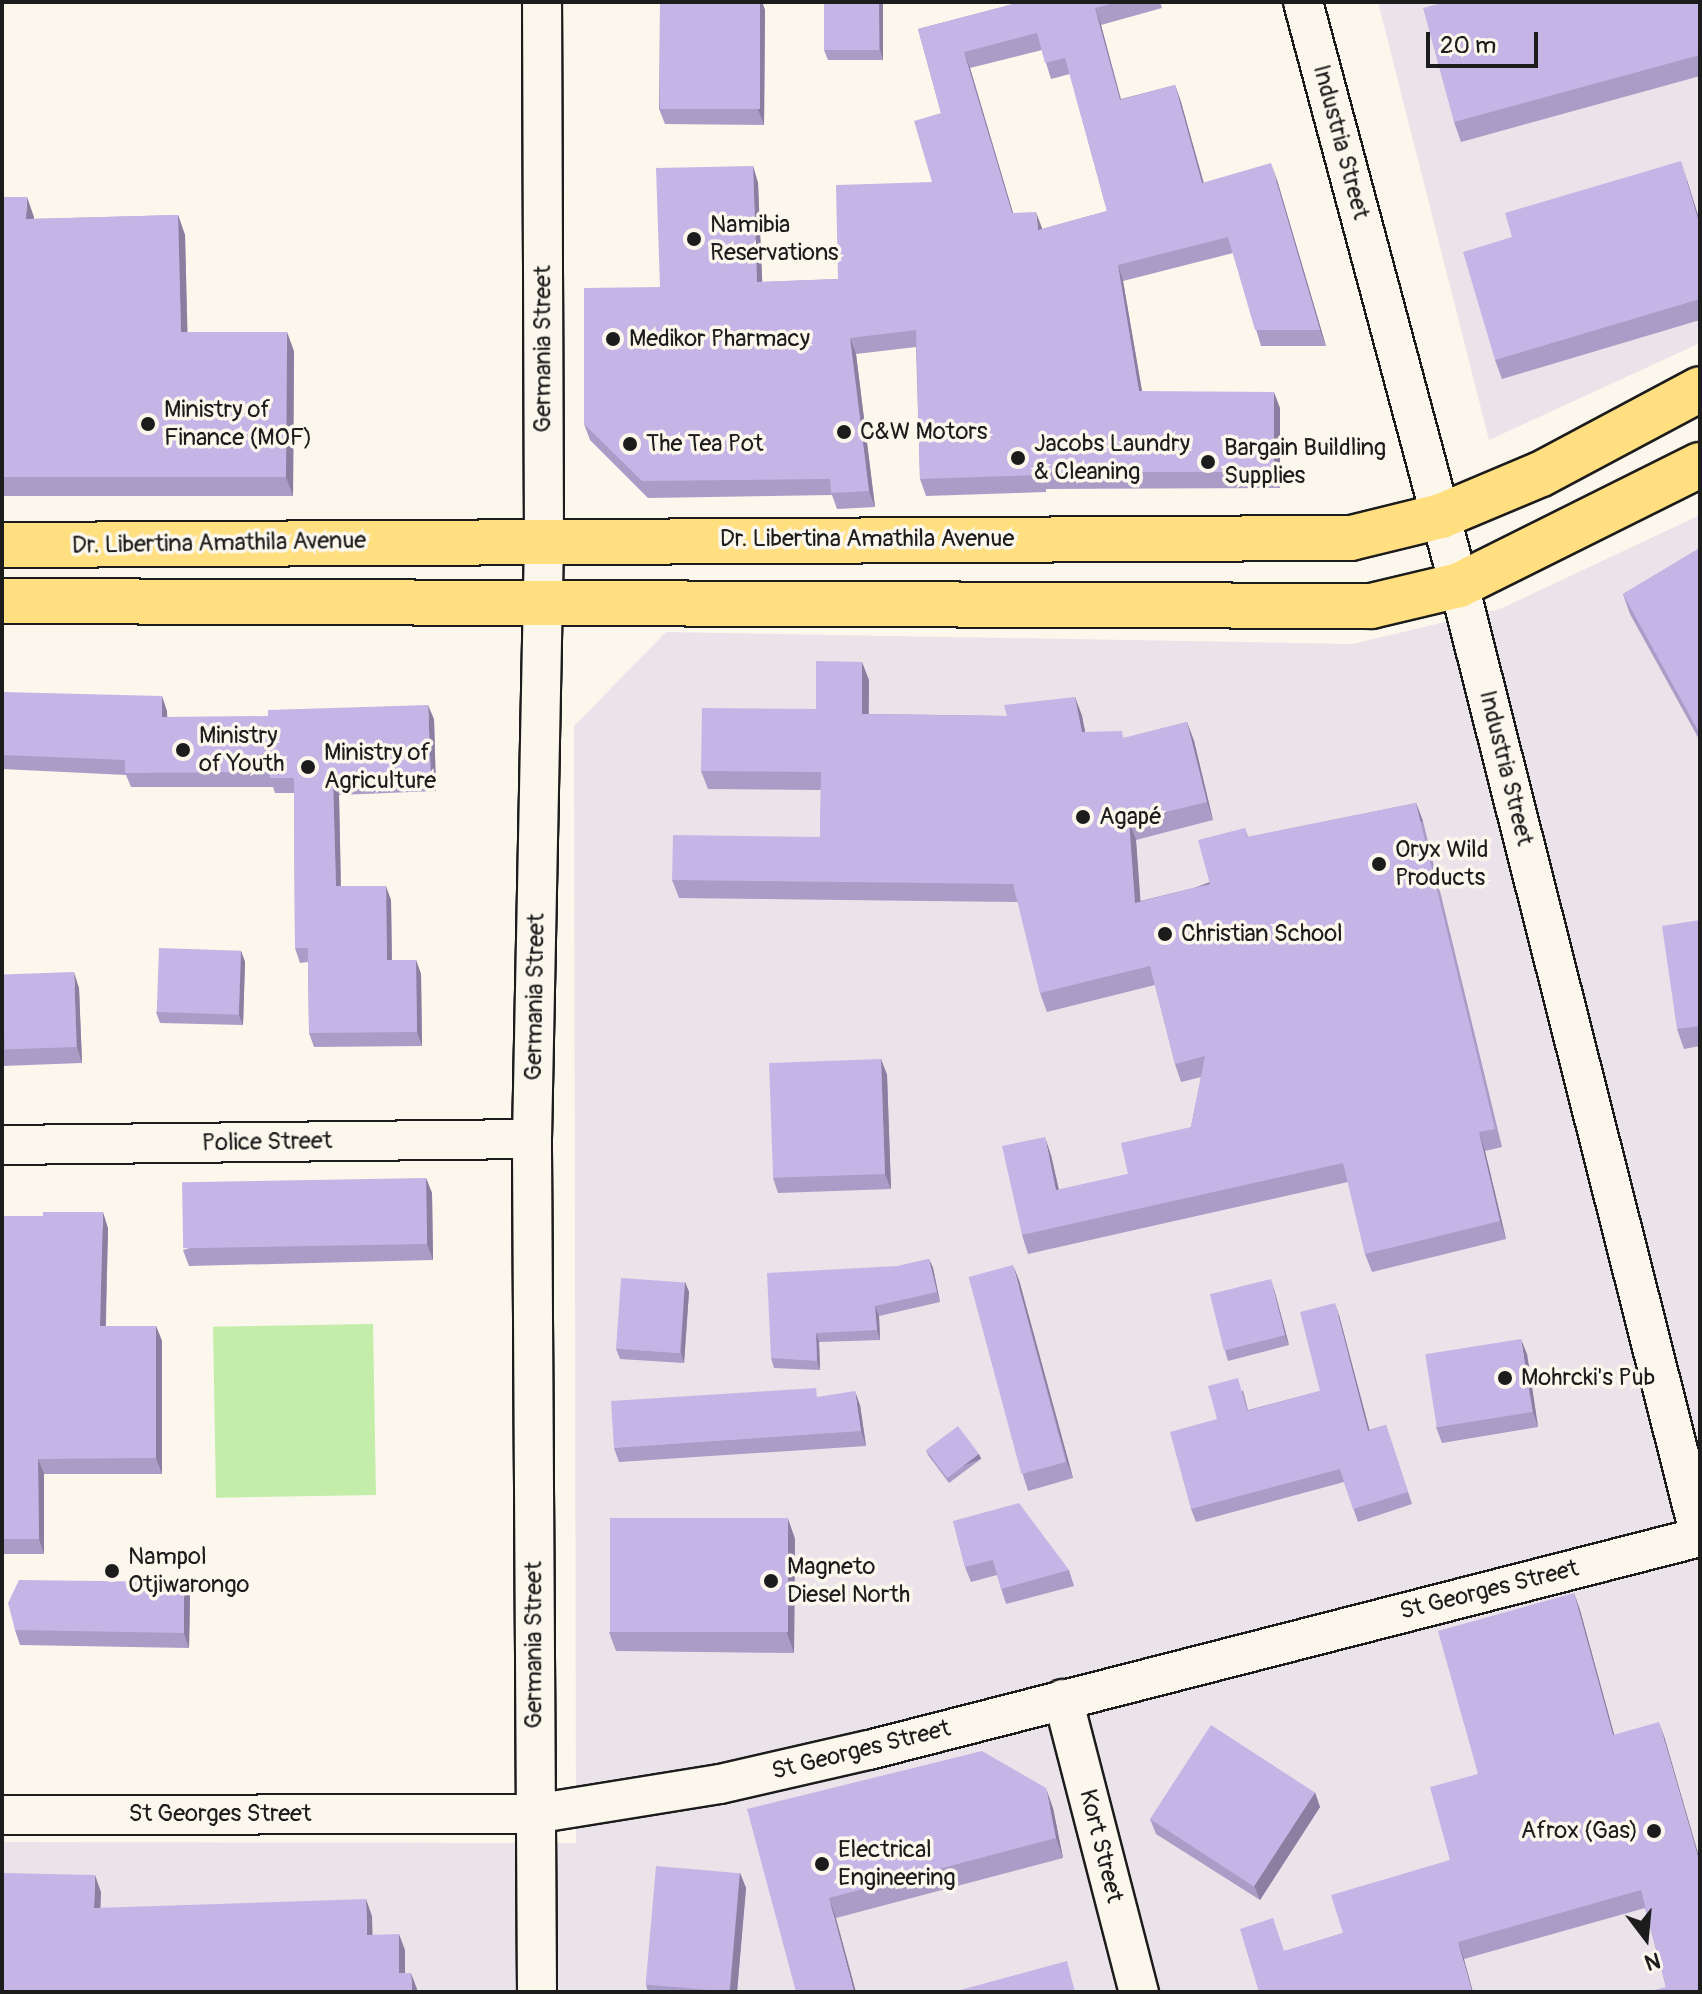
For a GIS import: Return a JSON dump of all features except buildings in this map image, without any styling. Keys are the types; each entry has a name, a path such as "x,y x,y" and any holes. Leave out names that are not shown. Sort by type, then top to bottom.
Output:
{"main road":[{"name":"Dr. Libertina Amathila Avenue","path":"2,545 1351,538 1441,516 1541,474 1700,389"},
{"path":"2,601 1371,606 1459,585 1700,465"}],"street":[{"name":"Germania Street","path":"537,1992 532,1139 544,540 542,2"},
{"name":"Industria Street","path":"1303,2 1459,585 1700,1537"},
{"name":"Police Street","path":"2,1145 532,1139"},
{"name":"St Georges Street","path":"2,1815 534,1814 720,1784 869,1750 1700,1537"},
{"name":"Kort Street","path":"1063,1699 1139,1992"}],"shaded area":[{"path":"1378,2 1700,2 1700,343 1489,440"},
{"path":"1700,515 1700,1992 2,1992 2,1842 576,1843 574,726 666,632 1352,644 1500,609"}],"green space":[{"path":"373,1324 376,1495 216,1498 213,1327"}],"place":[{"name":"Namibia Reservations","path":"694,239"},
{"name":"Medikor Pharmacy","path":"613,339"},
{"name":"Ministry of Finance (MOF)","path":"148,424"},
{"name":"C&W Motors","path":"844,432"},
{"name":"The Tea Pot","path":"630,444"},
{"name":"Jacobs Laundry & Cleaning","path":"1018,458"},
{"name":"Bargain Buildling Supplies","path":"1208,462"},
{"name":"Ministry of Youth","path":"183,750"},
{"name":"Ministry of Agriculture","path":"308,767"},
{"name":"Agapé","path":"1083,817"},
{"name":"Oryx Wild Products","path":"1379,864"},
{"name":"Christian School","path":"1165,934"},
{"name":"Mohrcki's Pub","path":"1505,1378"},
{"name":"Nampol Otjiwarongo","path":"112,1571"},
{"name":"Magneto Diesel North","path":"771,1581"},
{"name":"Afrox (Gas)","path":"1654,1831"},
{"name":"Electrical Engineering","path":"822,1864"}]}
